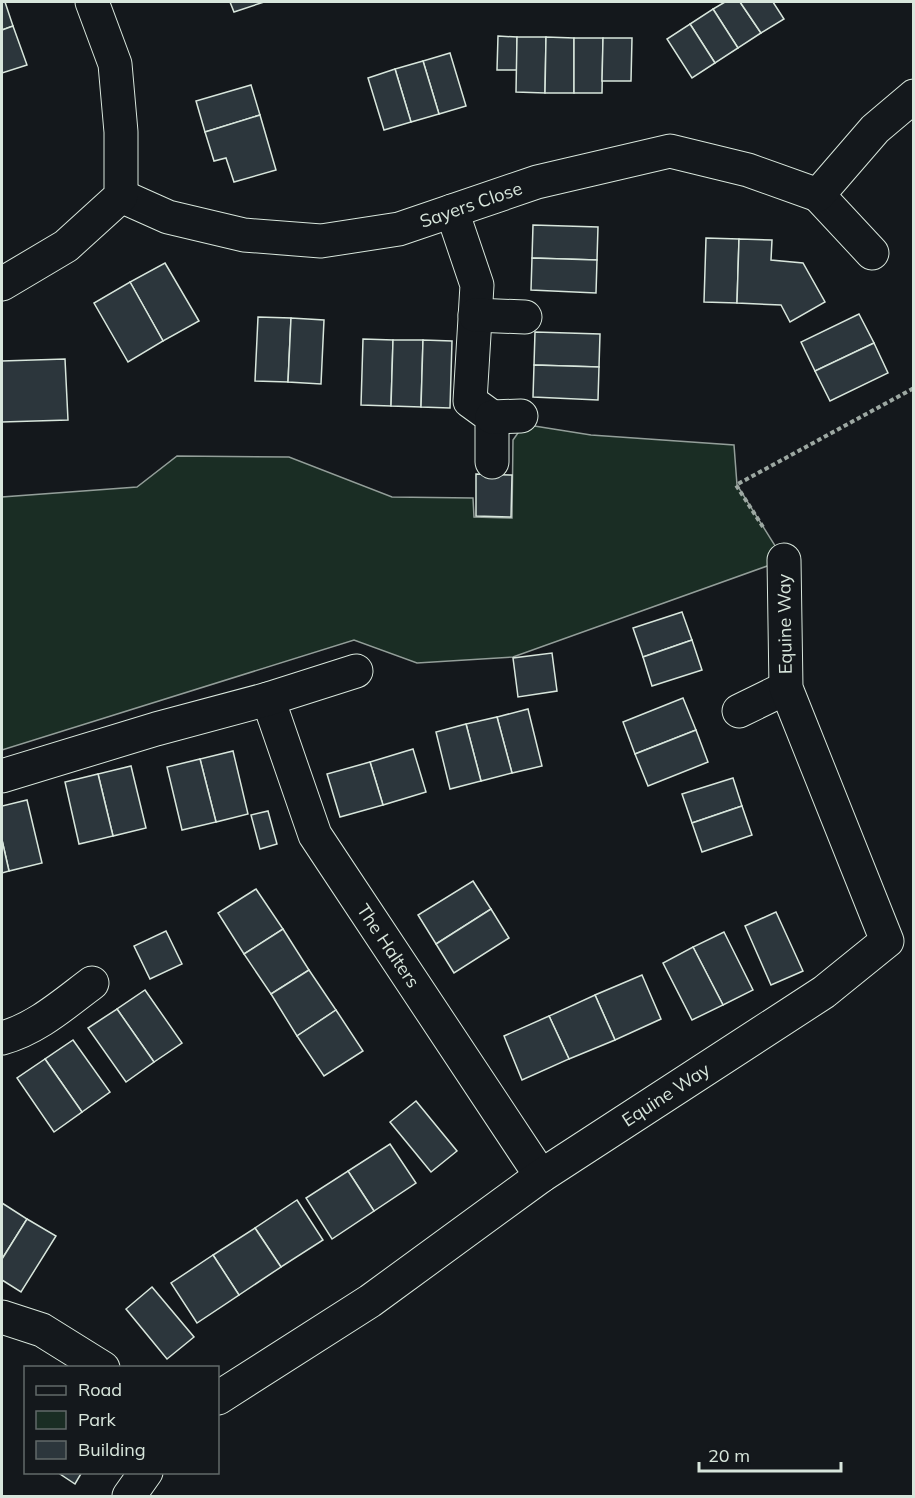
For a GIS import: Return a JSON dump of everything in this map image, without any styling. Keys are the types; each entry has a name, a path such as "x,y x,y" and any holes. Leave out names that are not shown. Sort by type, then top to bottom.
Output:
{"street":[{"path":"2,284 66,246 121,196 121,132 115,64 92,2"},
{"path":"818,195 875,129 914,96"},
{"name":"Sayers Close","path":"121,196 168,217 244,235 321,241 399,229 537,182 670,151 748,170 818,195 872,253"},
{"path":"452,211 477,285 470,401 506,416 492,462"},
{"path":"475,315 525,317"},
{"name":"Equine Way","path":"219,1397 370,1301 541,1176 824,992 887,941 786,688 784,560"},
{"path":"2,776 156,729 268,699 356,671"},
{"name":"Equine Way","path":"740,711 786,688"},
{"name":"The Halters","path":"268,699 315,835 541,1176"},
{"path":"2,1038 23,1030 45,1017 92,983"},
{"path":"2,1317 42,1330 100,1366"},
{"path":"129,1497 145,1474"}],"path":[{"path":"784,560 736,485 914,388"}],"green space":[{"path":"528,425 591,435 734,445 737,485 784,560 513,657 417,663 354,640 2,750 2,497 137,487 177,456 289,457 392,497 473,498 474,517 512,518 513,440 520,430"}],"building":[{"path":"2,2 5,2 13,26 2,30"},
{"path":"230,2 264,2 234,12"},
{"path":"725,2 740,2 761,33 738,48 713,9"},
{"path":"740,2 773,2 784,19 761,33"},
{"path":"713,9 738,48 715,63 690,24"},
{"path":"690,24 715,63 692,78 667,39"},
{"path":"13,26 27,65 2,73 2,30"},
{"path":"498,36 517,37 517,70 497,70"},
{"path":"517,37 546,37 545,93 516,92"},
{"path":"546,37 574,38 574,93 545,93"},
{"path":"574,38 603,38 602,93 574,93"},
{"path":"603,38 632,38 631,81 602,81"},
{"path":"450,53 466,106 439,114 423,61"},
{"path":"423,61 439,114 411,122 395,69"},
{"path":"395,69 411,122 384,130 368,78"},
{"path":"251,85 260,115 205,132 196,101"},
{"path":"260,115 276,170 234,182 226,158 214,161 205,132"},
{"path":"533,225 598,227 597,260 532,258"},
{"path":"706,238 739,239 737,303 704,302"},
{"path":"739,239 772,240 771,260 803,263 825,302 790,322 781,305 737,303"},
{"path":"532,258 597,260 596,293 531,290"},
{"path":"165,263 199,321 163,341 130,282"},
{"path":"130,282 163,341 128,362 94,303"},
{"path":"859,314 874,343 815,371 801,342"},
{"path":"258,317 291,318 288,382 255,381"},
{"path":"291,318 324,320 321,384 288,382"},
{"path":"535,332 600,334 599,367 534,365"},
{"path":"363,339 393,340 391,406 361,405"},
{"path":"393,340 423,340 421,407 391,406"},
{"path":"423,340 452,341 450,408 421,407"},
{"path":"874,343 888,373 830,401 815,371"},
{"path":"65,359 68,420 2,422 2,361"},
{"path":"534,365 599,367 598,400 533,397"},
{"path":"476,474 512,475 511,517 476,516"},
{"path":"682,612 692,640 643,657 633,628"},
{"path":"692,640 702,670 652,686 643,657"},
{"path":"552,653 557,691 518,697 513,658"},
{"path":"683,698 696,730 635,754 623,722"},
{"path":"528,709 542,766 512,773 497,717"},
{"path":"497,717 512,773 481,781 466,724"},
{"path":"466,724 481,781 450,789 436,732"},
{"path":"696,730 708,762 648,786 635,754"},
{"path":"413,749 426,792 383,805 370,762"},
{"path":"233,751 248,814 216,822 200,759"},
{"path":"200,759 216,822 182,830 167,767"},
{"path":"370,762 383,805 340,817 327,774"},
{"path":"131,766 146,828 113,836 98,774"},
{"path":"98,774 113,836 79,844 65,782"},
{"path":"733,778 742,806 692,823 682,794"},
{"path":"27,800 42,863 9,871 2,840 2,806"},
{"path":"742,806 752,835 702,852 692,823"},
{"path":"268,811 277,844 260,849 251,815"},
{"path":"2,840 9,871 2,873"},
{"path":"473,881 491,909 436,944 418,915"},
{"path":"256,889 283,929 244,954 218,913"},
{"path":"491,909 509,938 454,973 436,944"},
{"path":"776,912 803,971 771,985 745,926"},
{"path":"283,929 309,970 271,994 244,954"},
{"path":"166,931 182,964 150,979 134,946"},
{"path":"724,932 753,990 723,1005 693,947"},
{"path":"693,947 723,1005 692,1020 663,963"},
{"path":"309,970 336,1010 297,1036 271,994"},
{"path":"642,975 661,1019 615,1040 595,995"},
{"path":"145,990 182,1043 154,1062 117,1009"},
{"path":"595,995 615,1040 569,1059 549,1016"},
{"path":"117,1009 154,1062 126,1082 88,1028"},
{"path":"336,1010 363,1051 324,1076 297,1036"},
{"path":"549,1016 569,1059 522,1080 504,1036"},
{"path":"73,1040 110,1092 82,1112 45,1059"},
{"path":"45,1059 82,1112 54,1132 17,1078"},
{"path":"416,1101 457,1151 431,1172 390,1122"},
{"path":"390,1144 416,1183 374,1211 348,1171"},
{"path":"348,1171 374,1211 332,1239 306,1198"},
{"path":"297,1200 323,1240 281,1267 255,1228"},
{"path":"2,1203 27,1219 2,1259"},
{"path":"27,1219 56,1236 21,1292 2,1280 2,1259"},
{"path":"255,1228 281,1267 239,1295 213,1255"},
{"path":"213,1255 239,1295 197,1323 171,1283"},
{"path":"152,1287 194,1337 167,1359 126,1309"},
{"path":"60,1474 81,1474 75,1484"}]}
